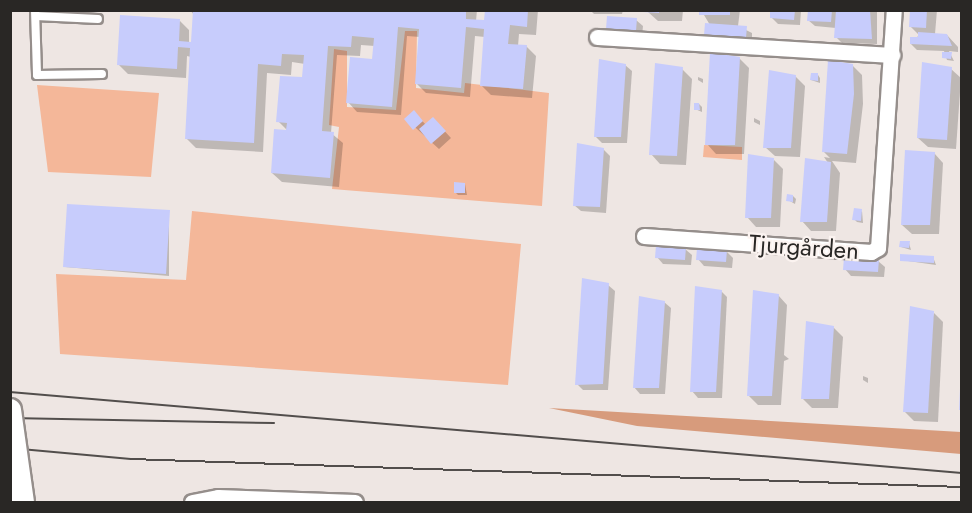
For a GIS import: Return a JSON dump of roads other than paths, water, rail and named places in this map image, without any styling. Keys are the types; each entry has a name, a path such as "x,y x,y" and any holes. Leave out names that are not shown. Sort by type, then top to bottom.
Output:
{"street":[{"name":"Tjurgården","path":"644,236 871,252 878,248 894,10"},
{"path":"597,37 892,54"},
{"path":"10,410 23,502"},
{"path":"192,502 218,497 260,501 345,502"}],"lane":[{"path":"98,19 36,13 37,75 102,74"}],"tram line":[{"path":"10,392 962,473"},
{"path":"10,418 274,423"},
{"path":"10,448 131,459 962,487"}]}
